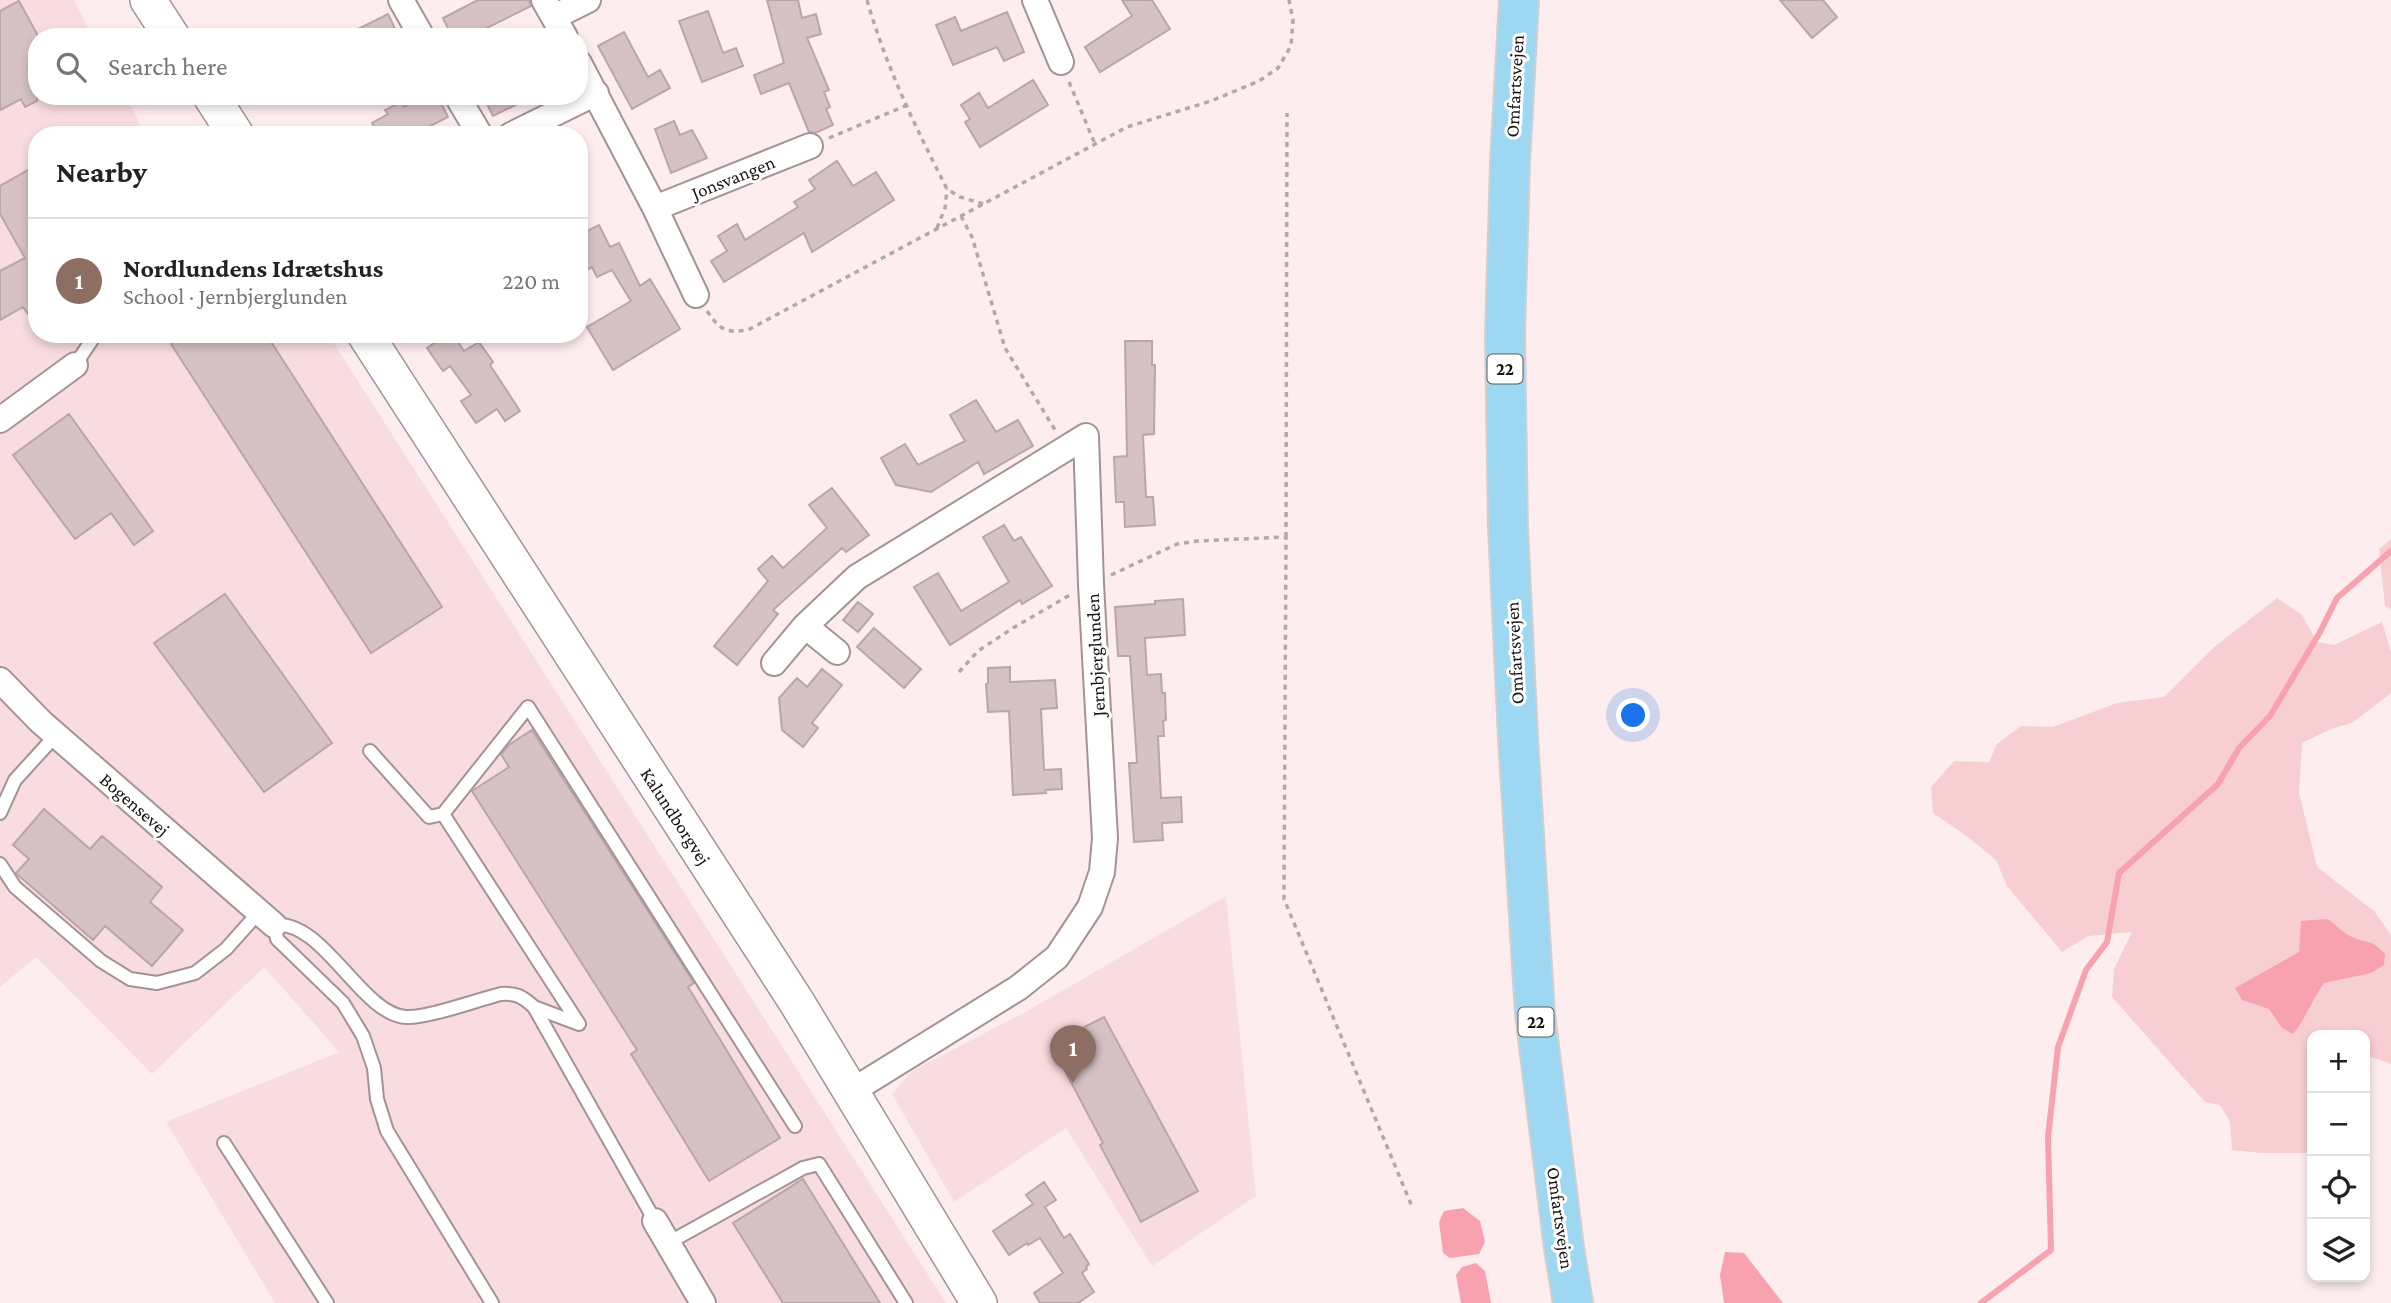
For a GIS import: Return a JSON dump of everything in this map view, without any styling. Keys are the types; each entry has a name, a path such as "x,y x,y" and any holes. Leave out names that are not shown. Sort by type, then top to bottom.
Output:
{"main road":[{"name":"Omfartsvejen","path":"1519,0 1510,162 1505,334 1508,527 1535,1014 1573,1303"}],"street":[{"path":"148,0 166,28"},
{"path":"401,0 417,28"},
{"path":"554,18 588,0"},
{"path":"1035,0 1061,62"},
{"path":"588,79 655,208 696,295"},
{"path":"588,97 596,93"},
{"path":"217,105 230,126"},
{"path":"462,105 475,126"},
{"path":"530,126 572,105"},
{"name":"Jonsvangen","path":"655,208 810,146"},
{"name":"Kalundborgvej","path":"371,343 852,1091 979,1303"},
{"path":"0,420 75,365"},
{"name":"Jernbjerglunden","path":"852,1091 1018,988 1057,957 1090,907 1102,872 1105,838 1086,436 1066,447"},
{"path":"774,663 806,626 857,577 1066,447"},
{"path":"806,626 837,652"},
{"name":"Bogensevej","path":"0,680 56,735 267,919"},
{"path":"655,1222 703,1303"}],"lane":[{"path":"75,365 90,343"},
{"path":"370,751 429,817 443,814 528,707 795,1126"},
{"path":"0,813 15,780 56,735"},
{"path":"443,814 579,1024 534,1007"},
{"path":"0,864 15,887 100,961 130,979 157,983 195,973 267,919"},
{"path":"267,919 307,934 389,1014 416,1017 500,994 514,993 522,996 534,1007 655,1222"},
{"path":"267,919 277,940 343,1003 363,1036 374,1068 377,1099 387,1131 492,1303"},
{"path":"224,1143 327,1303"},
{"path":"668,1243 803,1168 819,1164 906,1303"}],"path":[{"path":"867,0 878,39 905,106 947,190 945,208 936,229"},
{"path":"696,295 716,324 730,332 748,330 1127,127 1211,101 1259,81 1278,68 1291,46 1293,20 1289,0"},
{"path":"1061,62 1096,144"},
{"path":"810,146 905,106"},
{"path":"1287,113 1283,899 1413,1209"},
{"path":"947,190 984,204"},
{"path":"961,216 972,237 1004,348 1066,447"},
{"path":"959,672 978,651 1054,602 1177,544 1286,537"}],"shaded area":[{"path":"0,0 74,0 88,28 28,28 28,105 130,105 141,126 28,126 28,343 334,343 946,1303 275,1303 166,1122 339,1052 264,967 152,1074 36,957 0,987"},
{"path":"2391,539 2391,609 2385,606 2379,549"},
{"path":"2277,598 2302,615 2317,642 2334,645 2382,622 2391,652 2391,693 2352,723 2331,729 2302,743 2299,793 2317,867 2374,911 2391,935 2391,1064 2370,1057 2370,1030 2307,1030 2307,1153 2232,1150 2230,1122 2220,1105 2205,1102 2112,997 2114,969 2132,932 2088,936 2062,952 2007,886 1996,860 1933,813 1931,787 1954,761 1989,762 1997,744 2021,726 2053,727 2117,703 2164,697 2213,648"},
{"path":"1226,896 1256,1196 1152,1266 1066,1128 954,1202 892,1094 912,1071 1029,1010"},
{"path":"2327,919 2350,936 2372,943 2380,949 2385,954 2384,965 2371,973 2324,983 2293,1034 2282,1028 2269,1009 2242,1000 2235,988 2299,952 2301,921"},
{"path":"1463,1208 1480,1221 1485,1242 1479,1254 1450,1258 1443,1253 1439,1222 1444,1211"},
{"path":"1725,1252 1744,1253 1783,1303 1724,1303 1720,1275"},
{"path":"1476,1263 1485,1271 1491,1303 1461,1303 1456,1275 1462,1267"}],"building":[{"path":"478,0 529,0 531,6 487,28 448,28 443,18"},
{"path":"767,0 798,0 802,18 816,14 821,34 807,38 829,90 824,92 830,107 826,109 833,125 815,133 809,132 789,83 761,94 754,75 784,63"},
{"path":"1122,0 1152,0 1170,29 1100,72 1085,47 1132,16"},
{"path":"1780,0 1823,0 1837,17 1812,38"},
{"path":"19,1 34,28 28,28 29,105 25,107 21,99 0,110 0,11"},
{"path":"708,11 723,53 736,48 743,66 702,82 679,21"},
{"path":"1007,12 1024,52 1004,61 997,47 953,65 936,25 955,17 961,31"},
{"path":"388,14 395,28 360,28"},
{"path":"624,32 648,77 660,70 670,88 632,109 598,46"},
{"path":"1033,80 1048,105 980,147 965,122 970,119 961,105 979,93 988,108"},
{"path":"395,105 442,105 448,117 430,126 374,126 372,123 388,114 385,110"},
{"path":"488,105 516,105 493,116"},
{"path":"674,121 680,135 692,130 707,158 671,173 655,129"},
{"path":"837,161 853,186 876,172 894,200 812,252 804,233 724,282 711,261 727,251 718,236 737,224 745,240 798,207 794,202 815,189 809,180"},
{"path":"28,170 28,314 23,307 0,320 0,271 25,258 0,214 0,186"},
{"path":"599,225 610,247 619,243 640,286 650,279 680,329 613,370 588,326 631,301 612,270 597,277 592,267 588,269 588,230"},
{"path":"1125,341 1152,341 1152,365 1155,365 1154,434 1143,435 1146,497 1153,497 1155,525 1125,527 1124,502 1116,502 1114,457 1127,456"},
{"path":"272,343 442,607 371,653 171,344"},
{"path":"434,343 459,343 464,351 480,343 493,362 490,365 520,411 505,421 497,409 476,423 461,401 471,395 450,366 443,371 427,348"},
{"path":"976,400 996,432 1018,420 1033,446 984,474 978,462 931,492 896,485 881,458 905,444 918,465 965,441 950,415"},
{"path":"69,414 153,531 134,545 111,513 75,539 13,455"},
{"path":"832,488 869,535 846,552 842,548 773,610 778,614 737,665 714,646 768,581 758,569 772,556 783,568 827,528 809,505"},
{"path":"1004,525 1014,541 1021,537 1052,586 1022,604 1020,600 950,645 914,587 938,573 961,611 1009,582 983,537"},
{"path":"225,594 332,743 264,792 154,643"},
{"path":"1183,599 1185,635 1145,638 1147,675 1161,674 1162,693 1165,693 1164,736 1158,736 1161,798 1181,797 1182,822 1162,823 1163,840 1134,842 1129,763 1137,763 1130,656 1118,656 1115,607"},
{"path":"858,602 873,614 858,632 843,620"},
{"path":"874,628 921,669 904,688 857,647"},
{"path":"1010,667 1010,682 1055,680 1057,708 1041,709 1044,770 1061,769 1062,789 1013,795 1009,711 988,712 986,684 988,668"},
{"path":"822,669 842,685 812,723 818,728 803,747 782,730 779,698 797,678 807,687"},
{"path":"532,730 694,983 688,987 780,1138 709,1181 631,1054 637,1050 472,791 509,767 501,754 509,745"},
{"path":"44,809 90,849 102,836 162,887 150,902 183,930 152,966 105,926 93,940 16,873 29,859 13,845"},
{"path":"1104,1017 1198,1191 1141,1222 1051,1044"},
{"path":"803,1179 880,1303 783,1303 733,1223"},
{"path":"1044,1182 1056,1200 1045,1207 1064,1238 1070,1234 1089,1264 1082,1273 1094,1292 1078,1303 1040,1303 1034,1293 1063,1273 1040,1238 1009,1255 993,1231 1033,1204 1026,1195"}],"waterway":[{"path":"1981,1303 2051,1250 2048,1137 2058,1047 2086,970 2107,942 2119,873 2218,784 2239,748 2270,716 2337,598 2391,551"}],"place":[{"name":"Nordlundens Idrætshus","path":"1073,1083"}]}
